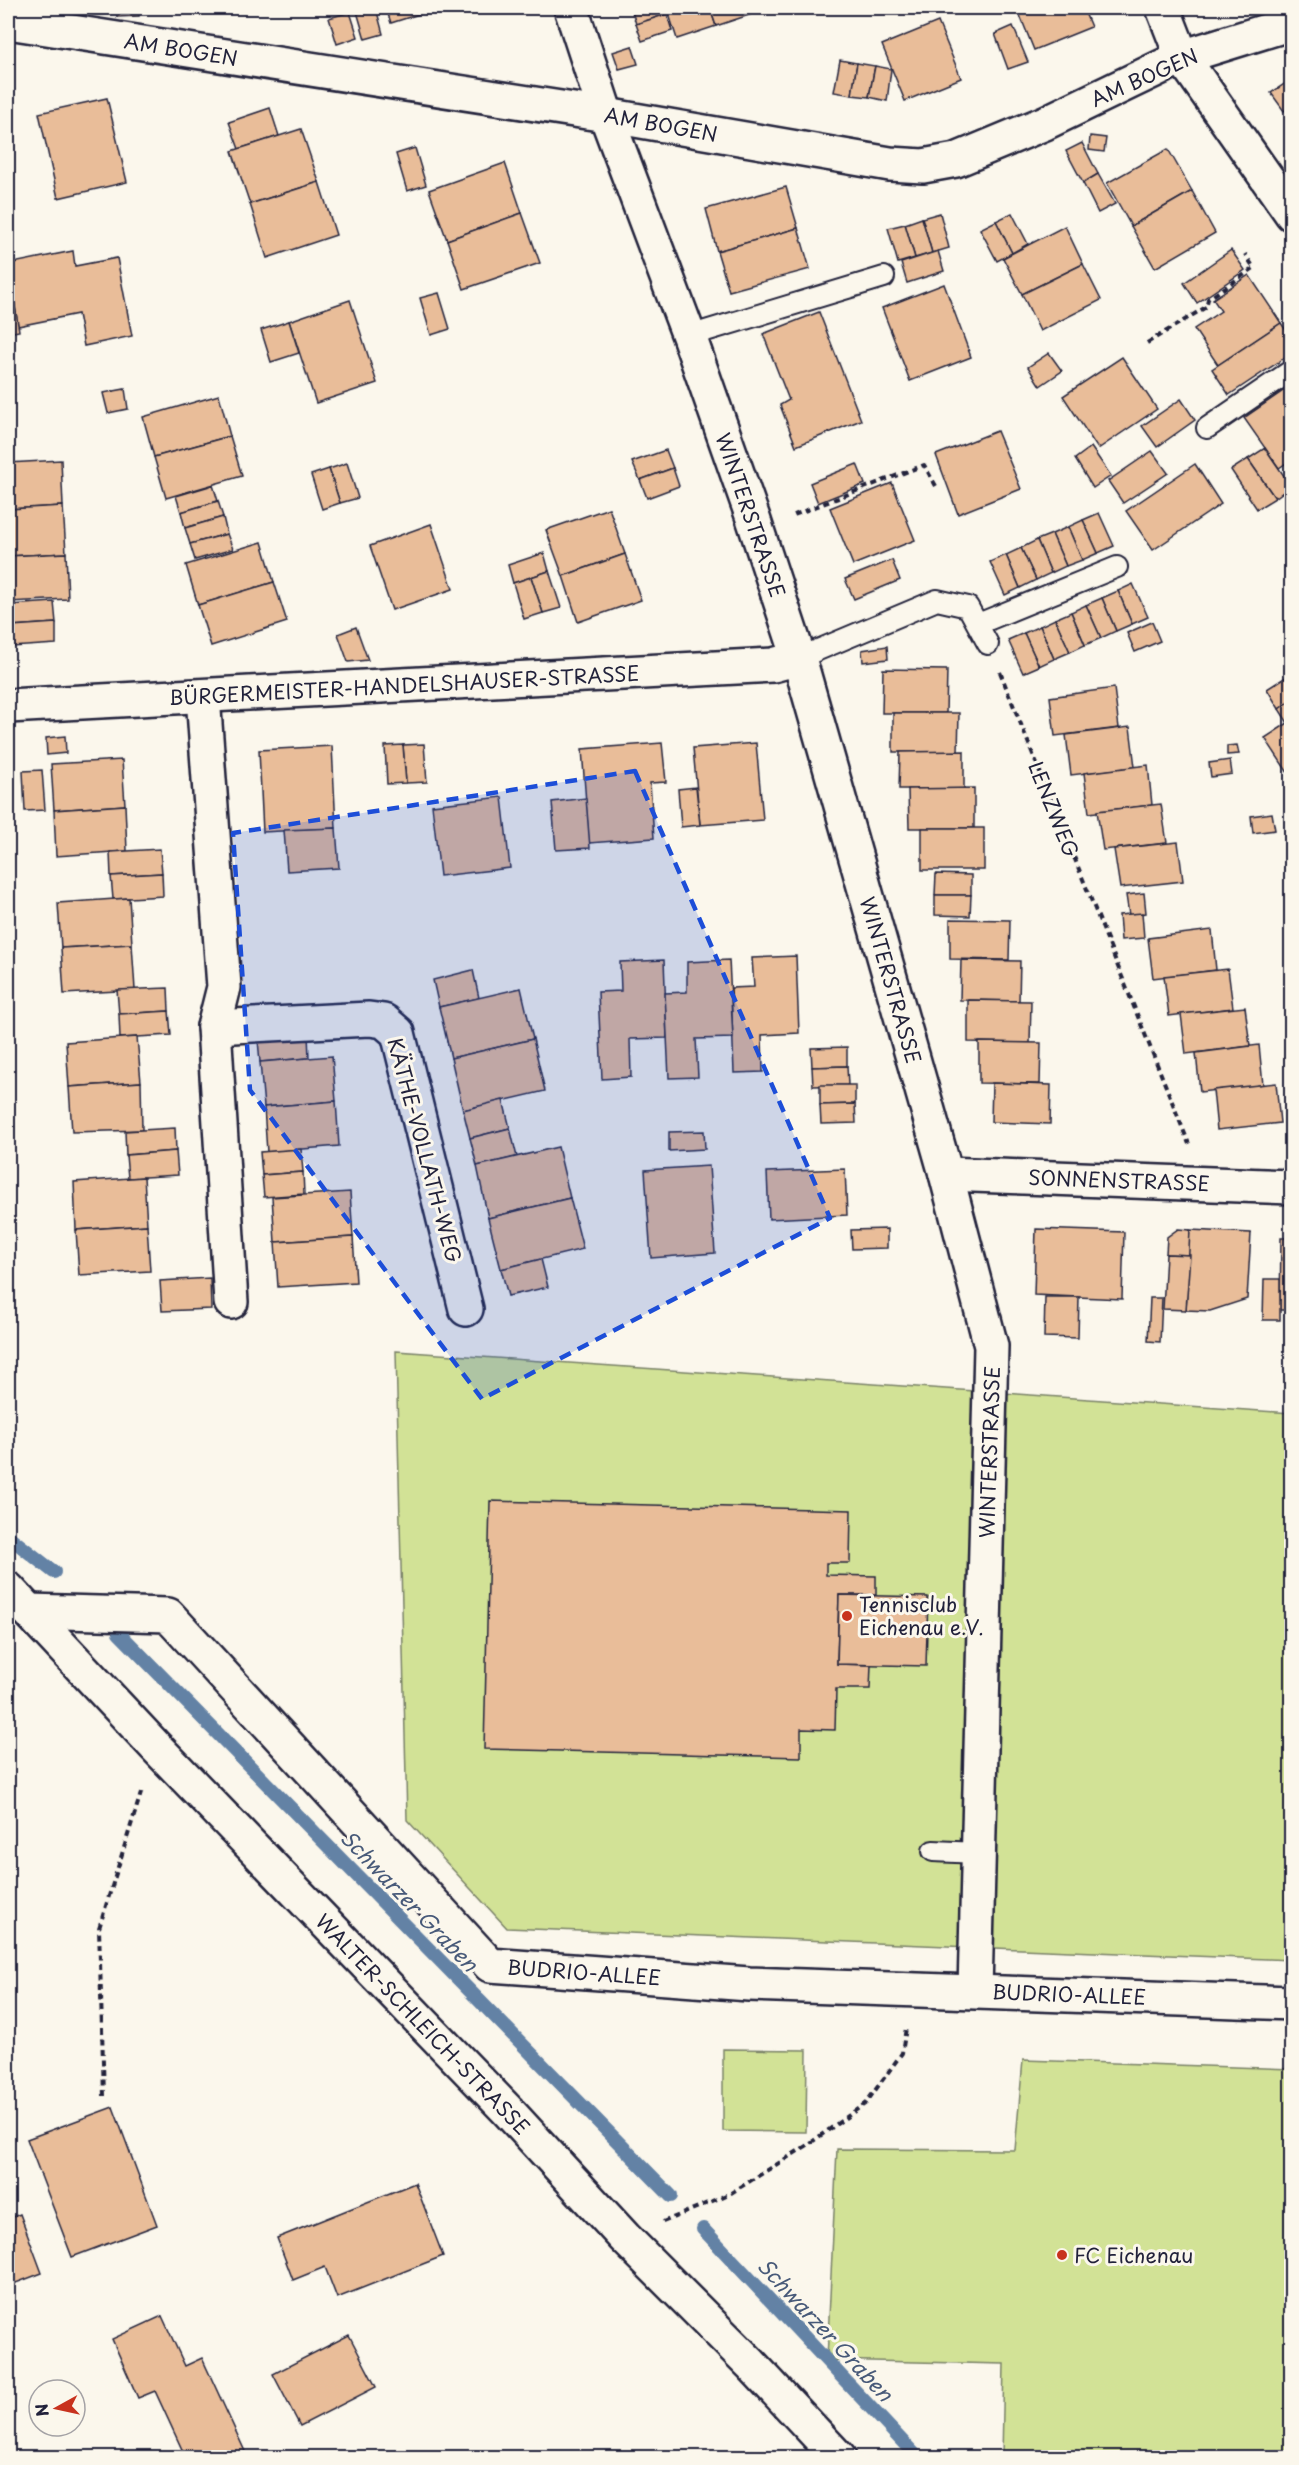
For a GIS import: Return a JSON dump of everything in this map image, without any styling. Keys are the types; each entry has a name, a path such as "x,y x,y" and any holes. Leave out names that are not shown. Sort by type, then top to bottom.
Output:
{"street":[{"name":"WINTERSTRASSE","path":"571,8 606,115 689,336 757,529 799,658 946,1174 992,1346 975,1991"},
{"path":"1163,8 1182,57 1292,214"},
{"name":"AM BOGEN","path":"8,22 606,115 890,164 923,166 956,160 1052,119 1182,57 1292,23"},
{"name":"BÜRGERMEISTER-HANDELSHAUSER-STRASSE","path":"8,706 773,665 799,658"},
{"path":"203,696 224,987 214,1027 231,1302"},
{"name":"KÄTHE-VOLLATH-WEG","path":"214,1027 369,1018 384,1021 398,1033 466,1309"},
{"name":"SONNENSTRASSE","path":"946,1174 1292,1187"},
{"name":"WALTER-SCHLEICH-STRASSE","path":"18,1600 155,1746 498,2101 625,2238 751,2364 839,2457"},
{"name":"BUDRIO-ALLEE","path":"18,1600 168,1615 490,1965 749,1984 1292,2003"}],"lane":[{"path":"689,336 884,277"},
{"path":"1208,429 1292,370"},
{"path":"978,624 1118,567"},
{"path":"799,658 937,600 968,607 988,644"},
{"path":"933,1851 978,1852"}],"path":[{"path":"1147,343 1206,307 1208,299 1254,268 1245,254"},
{"path":"757,529 924,465 936,486"},
{"name":"LENZWEG","path":"988,644 1193,1154 1191,1183"},
{"path":"104,2096 99,1928 155,1746"},
{"path":"625,2238 731,2193 806,2146 866,2103 902,2053 913,1989"}],"highlighted area":[{"path":"635,771 830,1218 482,1399 250,1090 233,833"}],"green space":[{"name":"Tennisclub Eichenau e.V.","path":"396,1351 1291,1413 1291,1960 507,1928 407,1820"},
{"path":"723,2049 807,2050 806,2132 723,2131"},
{"name":"FC Eichenau","path":"1023,2060 1291,2069 1291,2457 1002,2457 1004,2364 827,2360 837,2149 1015,2150"}],"building":[{"path":"116,8 138,8 139,16 117,17"},
{"path":"356,8 376,8 383,34 365,39"},
{"path":"386,8 438,8 391,23"},
{"path":"631,8 665,8 667,14 636,24"},
{"path":"667,8 710,8 716,26 677,39"},
{"path":"710,8 750,8 752,14 716,26"},
{"path":"1017,8 1083,8 1091,27 1034,50"},
{"path":"350,12 358,37 337,44 329,18"},
{"path":"667,14 672,31 642,41 636,24"},
{"path":"938,22 961,78 905,101 882,45"},
{"path":"1013,26 1028,62 1008,69 995,34"},
{"path":"632,46 638,64 619,69 613,52"},
{"path":"840,60 857,63 852,95 834,92"},
{"path":"857,63 875,66 869,97 852,95"},
{"path":"875,66 891,69 887,101 869,97"},
{"path":"1292,79 1292,106 1284,111 1271,93"},
{"path":"107,98 127,182 58,198 39,113"},
{"path":"270,108 279,136 239,149 229,122"},
{"path":"301,129 319,182 250,204 232,151"},
{"path":"1090,136 1106,138 1104,152 1089,150"},
{"path":"1082,143 1098,174 1083,183 1066,151"},
{"path":"415,148 426,185 407,191 396,154"},
{"path":"1168,149 1192,191 1131,226 1107,183"},
{"path":"505,163 522,213 447,240 429,190"},
{"path":"1098,174 1115,204 1098,213 1083,183"},
{"path":"319,182 336,235 267,258 250,204"},
{"path":"786,187 798,228 717,251 706,209"},
{"path":"1192,191 1215,233 1155,268 1131,226"},
{"path":"522,213 540,263 464,289 447,240"},
{"path":"940,213 949,248 932,253 922,218"},
{"path":"1012,213 1028,244 1012,253 996,221"},
{"path":"922,218 932,253 915,258 905,224"},
{"path":"996,221 1012,253 997,261 980,229"},
{"path":"905,224 915,258 898,263 888,228"},
{"path":"1065,226 1083,264 1022,294 1003,258"},
{"path":"798,228 810,269 729,291 717,251"},
{"path":"1231,250 1245,270 1197,303 1184,283"},
{"path":"73,251 75,266 117,258 132,336 84,346 78,314 18,326 8,264"},
{"path":"938,251 944,271 907,283 901,263"},
{"path":"1083,264 1101,300 1040,331 1022,294"},
{"path":"1249,275 1281,323 1218,365 1194,329 1221,311 1213,299"},
{"path":"944,284 971,357 910,381 882,308"},
{"path":"8,287 12,287 19,331 8,333"},
{"path":"439,293 450,329 431,335 420,298"},
{"path":"350,300 377,383 316,403 289,321"},
{"path":"819,312 861,420 796,446 780,405 789,400 763,334"},
{"path":"289,321 299,353 271,362 261,330"},
{"path":"1281,323 1292,339 1292,353 1229,395 1212,369"},
{"path":"1049,353 1062,371 1040,386 1028,367"},
{"path":"1122,357 1157,409 1098,449 1063,396"},
{"path":"1292,385 1292,459 1279,468 1244,418"},
{"path":"125,389 128,409 108,413 103,393"},
{"path":"219,395 230,436 154,457 143,417"},
{"path":"1181,399 1195,420 1157,447 1142,426"},
{"path":"997,431 1021,489 958,514 936,455"},
{"path":"230,436 242,476 166,498 154,457"},
{"path":"1091,447 1111,476 1093,488 1075,459"},
{"path":"1265,448 1291,486 1275,498 1248,459"},
{"path":"666,450 673,468 640,480 632,462"},
{"path":"1152,451 1168,473 1123,503 1108,481"},
{"path":"1248,459 1275,498 1257,509 1231,470"},
{"path":"61,460 63,506 8,509 8,463"},
{"path":"347,463 358,498 340,503 329,469"},
{"path":"857,464 865,484 818,503 810,483"},
{"path":"1195,464 1221,504 1153,550 1126,511"},
{"path":"673,468 679,486 647,498 640,480"},
{"path":"329,469 340,503 322,509 311,475"},
{"path":"892,483 915,540 853,565 830,508"},
{"path":"213,485 218,501 181,512 176,496"},
{"path":"218,501 223,517 185,528 181,512"},
{"path":"63,506 66,553 8,556 8,509"},
{"path":"609,508 625,554 563,576 546,530"},
{"path":"1099,513 1114,546 1098,553 1083,520"},
{"path":"223,517 227,534 190,544 185,528"},
{"path":"1083,520 1098,553 1082,560 1068,527"},
{"path":"431,524 453,589 392,610 370,546"},
{"path":"1068,527 1082,560 1066,566 1052,534"},
{"path":"227,534 233,549 195,560 190,544"},
{"path":"1052,534 1066,566 1051,573 1037,540"},
{"path":"1037,540 1051,573 1036,580 1021,548"},
{"path":"262,542 274,582 198,605 186,565"},
{"path":"1021,548 1036,580 1020,588 1006,555"},
{"path":"66,553 68,599 8,602 8,556"},
{"path":"544,553 549,571 513,583 508,565"},
{"path":"625,554 641,600 578,622 563,576"},
{"path":"1006,555 1020,588 1005,595 990,562"},
{"path":"892,560 900,580 854,599 845,579"},
{"path":"549,571 561,608 543,613 531,577"},
{"path":"531,577 543,613 524,619 513,583"},
{"path":"274,582 287,622 211,646 198,605"},
{"path":"1133,584 1148,617 1132,624 1118,591"},
{"path":"1118,591 1132,624 1116,631 1102,598"},
{"path":"1102,598 1116,631 1101,638 1086,605"},
{"path":"54,602 56,623 11,626 10,605"},
{"path":"1086,605 1101,638 1085,645 1071,612"},
{"path":"1071,612 1085,645 1070,652 1055,619"},
{"path":"1055,619 1070,652 1054,659 1040,626"},
{"path":"1152,622 1160,641 1135,652 1127,633"},
{"path":"56,623 56,644 12,647 11,626"},
{"path":"1040,626 1054,659 1039,666 1024,633"},
{"path":"356,627 368,660 348,662 338,634"},
{"path":"1024,633 1039,666 1023,673 1008,640"},
{"path":"887,646 888,659 863,662 862,650"},
{"path":"883,669 947,670 946,713 882,713"},
{"path":"1292,673 1292,700 1279,709 1267,689"},
{"path":"1114,688 1119,728 1055,736 1050,697"},
{"path":"1292,700 1292,779 1265,738 1288,723 1279,709"},
{"path":"893,713 959,713 958,752 893,752"},
{"path":"1130,727 1135,767 1071,775 1066,735"},
{"path":"65,736 66,753 47,755 46,738"},
{"path":"662,743 666,782 650,783 654,838 589,843 582,749"},
{"path":"756,743 763,820 700,825 693,748"},
{"path":"424,744 427,782 406,783 403,745"},
{"path":"403,745 406,783 387,784 385,746"},
{"path":"1237,745 1239,754 1227,755 1227,746"},
{"path":"332,746 336,828 263,832 259,750"},
{"path":"964,751 964,789 899,789 900,752"},
{"path":"122,760 125,805 54,810 51,764"},
{"path":"1230,760 1232,774 1211,777 1209,763"},
{"path":"1148,765 1152,805 1089,813 1084,773"},
{"path":"42,770 45,810 25,811 23,771"},
{"path":"696,787 700,825 681,827 678,789"},
{"path":"974,788 974,828 909,828 908,789"},
{"path":"502,797 510,868 440,876 432,805"},
{"path":"586,798 590,848 556,850 552,802"},
{"path":"1161,804 1167,843 1103,850 1097,811"},
{"path":"125,805 127,851 56,856 54,810"},
{"path":"1272,813 1275,830 1253,833 1251,816"},
{"path":"336,828 339,868 287,871 284,830"},
{"path":"922,828 984,828 984,870 922,870"},
{"path":"1178,842 1183,881 1120,888 1114,849"},
{"path":"160,849 162,873 111,876 110,852"},
{"path":"162,873 163,896 113,899 111,876"},
{"path":"936,874 971,875 971,895 935,895"},
{"path":"1144,893 1146,913 1129,915 1126,895"},
{"path":"935,895 971,895 970,916 935,915"},
{"path":"129,898 132,944 61,948 58,903"},
{"path":"1142,913 1144,938 1121,940 1119,915"},
{"path":"950,919 1010,920 1009,960 950,959"},
{"path":"1212,930 1216,970 1153,978 1148,938"},
{"path":"132,944 135,990 64,994 61,948"},
{"path":"796,956 799,1033 762,1035 763,1072 734,1073 731,988 754,987 752,958"},
{"path":"664,960 667,1038 630,1039 631,1077 602,1079 598,992 621,991 620,962"},
{"path":"729,960 733,1038 696,1039 698,1077 669,1078 665,993 687,992 687,962"},
{"path":"961,960 1020,961 1019,1001 960,1000"},
{"path":"1228,969 1233,1008 1169,1016 1164,976"},
{"path":"473,970 479,998 439,1007 433,980"},
{"path":"168,988 169,1011 119,1014 117,990"},
{"path":"521,988 533,1039 451,1058 439,1007"},
{"path":"968,1000 1031,1001 1030,1043 968,1042"},
{"path":"1245,1007 1250,1046 1186,1054 1181,1014"},
{"path":"169,1011 171,1035 120,1038 119,1014"},
{"path":"308,1035 309,1058 260,1062 258,1040"},
{"path":"137,1037 141,1082 69,1087 66,1042"},
{"path":"533,1039 545,1091 463,1110 451,1058"},
{"path":"979,1042 1041,1043 1040,1084 979,1083"},
{"path":"1259,1045 1263,1085 1200,1092 1196,1053"},
{"path":"847,1047 847,1066 812,1067 811,1048"},
{"path":"332,1056 336,1101 264,1107 260,1062"},
{"path":"847,1066 848,1085 813,1086 812,1067"},
{"path":"141,1082 142,1130 72,1132 69,1087"},
{"path":"992,1083 1051,1085 1050,1124 991,1122"},
{"path":"1276,1083 1280,1123 1217,1130 1213,1090"},
{"path":"820,1085 855,1085 855,1104 820,1105"},
{"path":"503,1100 510,1128 470,1138 463,1110"},
{"path":"336,1101 339,1146 267,1152 264,1107"},
{"path":"855,1104 856,1123 821,1124 820,1105"},
{"path":"175,1128 176,1151 126,1155 125,1131"},
{"path":"510,1128 517,1157 477,1166 470,1138"},
{"path":"704,1131 705,1149 669,1151 669,1132"},
{"path":"558,1147 570,1198 488,1218 477,1166"},
{"path":"301,1149 303,1172 262,1175 260,1152"},
{"path":"176,1151 178,1175 128,1178 126,1155"},
{"path":"709,1166 715,1253 651,1258 645,1170"},
{"path":"845,1169 847,1215 769,1219 767,1172"},
{"path":"303,1172 304,1194 264,1197 262,1175"},
{"path":"144,1177 147,1225 76,1230 74,1182"},
{"path":"350,1192 353,1237 275,1242 272,1197"},
{"path":"570,1198 583,1249 501,1269 488,1218"},
{"path":"147,1225 150,1271 79,1275 76,1230"},
{"path":"887,1229 887,1248 852,1249 851,1230"},
{"path":"1036,1229 1124,1232 1122,1299 1034,1295"},
{"path":"1178,1229 1190,1230 1190,1255 1166,1254 1167,1237"},
{"path":"1190,1230 1251,1233 1247,1299 1210,1311 1186,1310"},
{"path":"353,1237 356,1282 278,1287 275,1242"},
{"path":"1281,1238 1292,1238 1292,1310 1280,1310"},
{"path":"1166,1254 1190,1255 1186,1310 1163,1309"},
{"path":"541,1259 548,1287 508,1296 501,1269"},
{"path":"210,1278 211,1309 162,1311 160,1281"},
{"path":"1264,1279 1280,1279 1280,1320 1263,1320"},
{"path":"1045,1297 1079,1297 1078,1338 1044,1337"},
{"path":"1150,1298 1162,1298 1160,1342 1148,1341"},
{"path":"490,1501 851,1510 850,1563 826,1563 826,1575 876,1576 876,1595 839,1595 837,1664 871,1665 870,1689 836,1689 835,1730 801,1729 801,1757 484,1749"},
{"path":"839,1595 928,1597 926,1666 837,1664"},
{"path":"113,2107 157,2225 72,2257 27,2139"},
{"path":"415,2183 443,2256 337,2298 325,2267 293,2280 277,2238"},
{"path":"20,2214 42,2273 8,2286 8,2219"},
{"path":"162,2316 185,2366 202,2358 248,2458 186,2458 155,2391 138,2398 112,2339"},
{"path":"349,2335 376,2387 300,2426 273,2374"}],"waterway":[{"name":"Schwarzer Graben","path":"8,1536 54,1572"},
{"name":"Schwarzer Graben","path":"119,1633 671,2196"},
{"name":"Schwarzer Graben","path":"703,2229 918,2458"}],"place":[{"name":"Tennisclub Eichenau e.V.","path":"847,1616"},
{"name":"FC Eichenau","path":"1062,2255"}]}
